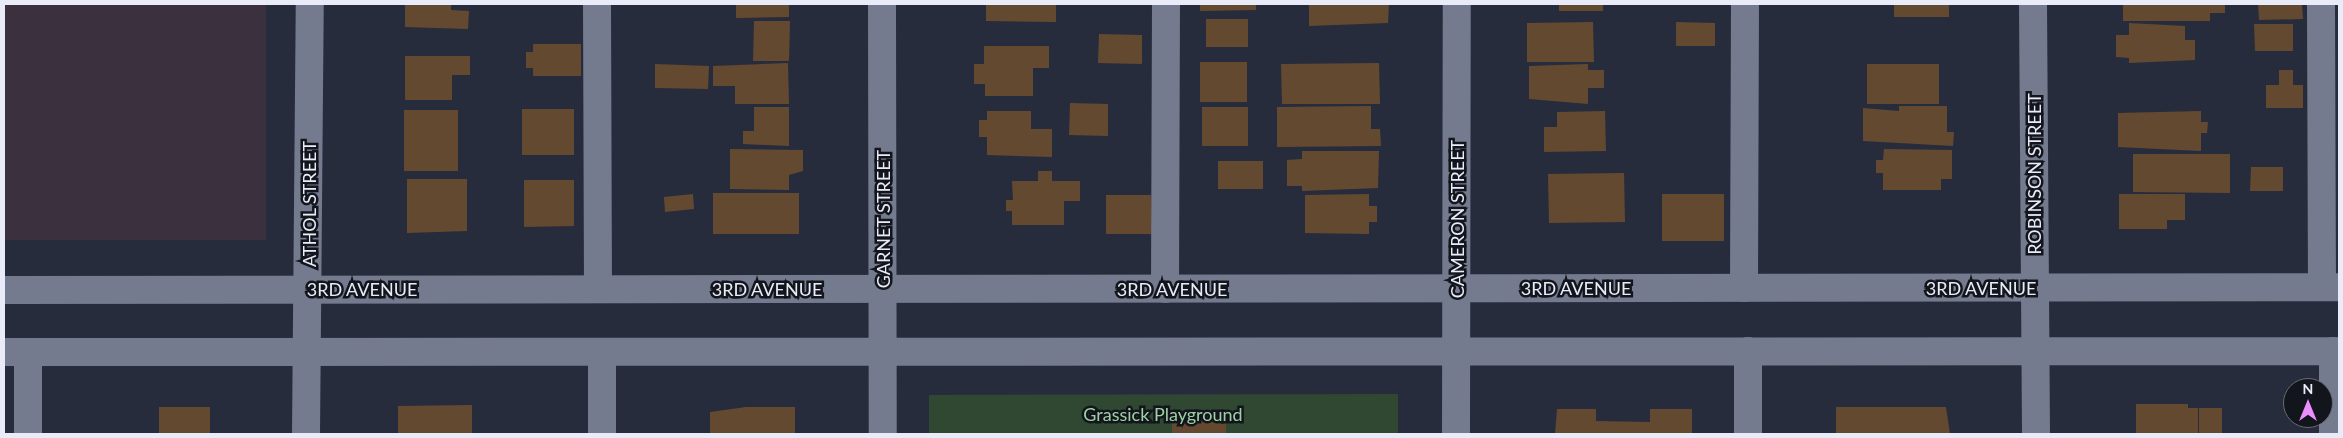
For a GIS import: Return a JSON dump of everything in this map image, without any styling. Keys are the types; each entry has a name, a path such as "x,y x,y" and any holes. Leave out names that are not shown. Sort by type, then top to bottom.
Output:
{"street":[{"name":"ATHOL STREET","path":"306,434 310,4"},
{"path":"598,4 598,289"},
{"name":"GARNET STREET","path":"882,4 883,434"},
{"path":"1165,289 1166,4"},
{"name":"CAMERON STREET","path":"1456,434 1457,4"},
{"path":"1744,288 1745,4"},
{"name":"ROBINSON STREET","path":"2033,4 2036,434"},
{"path":"2321,4 2330,287"},
{"name":"3RD AVENUE","path":"4,290 2330,287"},
{"path":"1748,351 1748,434"},
{"path":"28,434 16,352 2336,351 2332,434"},
{"path":"602,352 602,434"}],"shaded area":[{"path":"4,4 266,4 266,240 4,240"}],"green space":[{"name":"Grassick Playground","path":"1398,394 1398,434 929,434 929,395"}],"building":[{"path":"405,4 451,4 451,10 469,11 468,29 405,27"},
{"path":"736,4 789,4 789,17 736,18"},
{"path":"986,4 1056,4 1056,22 986,21"},
{"path":"1200,4 1256,4 1256,10 1200,11"},
{"path":"1309,4 1389,4 1388,23 1309,26"},
{"path":"1559,4 1603,4 1603,11 1559,11"},
{"path":"1894,4 1949,4 1949,17 1894,17"},
{"path":"2123,4 2225,4 2225,13 2210,13 2210,21 2123,21"},
{"path":"2258,4 2302,4 2303,19 2259,20"},
{"path":"1206,19 1248,19 1248,47 1206,47"},
{"path":"754,21 790,21 789,61 753,61"},
{"path":"1593,22 1594,62 1527,62 1527,23"},
{"path":"1676,22 1715,23 1715,46 1676,46"},
{"path":"2129,23 2185,26 2185,40 2195,40 2195,60 2129,63 2129,58 2116,57 2116,35 2129,35"},
{"path":"2254,24 2293,24 2293,51 2255,51"},
{"path":"1099,34 1142,35 1142,64 1098,63"},
{"path":"533,44 581,44 581,76 533,76 533,68 526,68 526,52 533,52"},
{"path":"984,46 1049,46 1049,68 1033,68 1033,96 985,96 985,84 974,84 974,64 984,64"},
{"path":"405,56 470,56 470,75 452,75 452,100 405,100"},
{"path":"1200,62 1247,62 1247,102 1200,102"},
{"path":"788,63 789,104 735,104 735,86 713,86 713,66"},
{"path":"1379,63 1380,104 1282,104 1281,64"},
{"path":"655,64 709,66 708,89 655,88"},
{"path":"1588,64 1588,70 1604,70 1604,88 1588,88 1588,104 1529,99 1529,66"},
{"path":"1867,64 1939,64 1939,104 1867,104"},
{"path":"2279,70 2293,70 2293,85 2303,85 2303,108 2266,108 2266,85 2279,85"},
{"path":"1070,103 1108,104 1108,136 1069,135"},
{"path":"1371,106 1371,129 1380,129 1381,146 1277,147 1277,107"},
{"path":"1899,106 1947,106 1947,132 1954,132 1953,146 1863,141 1863,108 1899,111"},
{"path":"754,107 789,107 789,146 743,144 743,131 754,131"},
{"path":"1202,107 1248,107 1248,146 1202,146"},
{"path":"522,109 574,109 574,155 522,155"},
{"path":"404,110 458,110 458,171 404,171"},
{"path":"987,111 1031,111 1031,129 1052,129 1052,157 987,155 987,137 979,137 979,120 987,120"},
{"path":"1605,111 1606,151 1544,152 1544,127 1557,127 1557,112"},
{"path":"2201,111 2201,122 2208,122 2207,133 2201,133 2201,151 2118,147 2118,113"},
{"path":"730,149 803,150 803,171 789,175 789,190 730,189"},
{"path":"1884,149 1952,150 1952,179 1941,179 1941,190 1883,190 1883,173 1876,173 1876,160 1883,160"},
{"path":"1302,151 1379,151 1378,188 1302,191 1302,186 1287,186 1287,160 1302,159"},
{"path":"2133,154 2230,154 2230,193 2133,192"},
{"path":"1218,161 1263,161 1263,189 1218,189"},
{"path":"2251,167 2283,167 2283,191 2250,191"},
{"path":"1038,171 1052,171 1052,181 1080,181 1080,201 1064,201 1064,225 1012,225 1012,211 1006,211 1006,200 1013,200 1012,181 1038,181"},
{"path":"1624,173 1625,222 1549,223 1548,174"},
{"path":"407,179 467,179 467,231 407,233"},
{"path":"524,180 574,180 574,226 524,227"},
{"path":"713,193 799,193 799,234 713,234"},
{"path":"693,194 694,209 665,212 664,197"},
{"path":"1369,194 1369,206 1377,206 1377,222 1369,222 1369,234 1305,233 1305,195"},
{"path":"1662,194 1724,194 1724,241 1662,241"},
{"path":"2119,194 2185,194 2185,220 2167,220 2167,229 2119,229"},
{"path":"1106,195 1151,195 1152,234 1106,234"},
{"path":"2136,404 2188,404 2188,408 2198,408 2198,434 2136,434"},
{"path":"472,405 472,434 398,434 398,406"},
{"path":"159,407 210,407 210,434 159,434"},
{"path":"746,407 795,407 795,434 710,434 710,412"},
{"path":"1836,407 1946,407 1950,434 1836,434"},
{"path":"2199,408 2222,408 2222,434 2199,434"},
{"path":"1557,409 1596,409 1596,421 1650,422 1650,409 1692,409 1692,434 1555,434"},
{"path":"1172,414 1226,414 1226,434 1172,434"}]}
